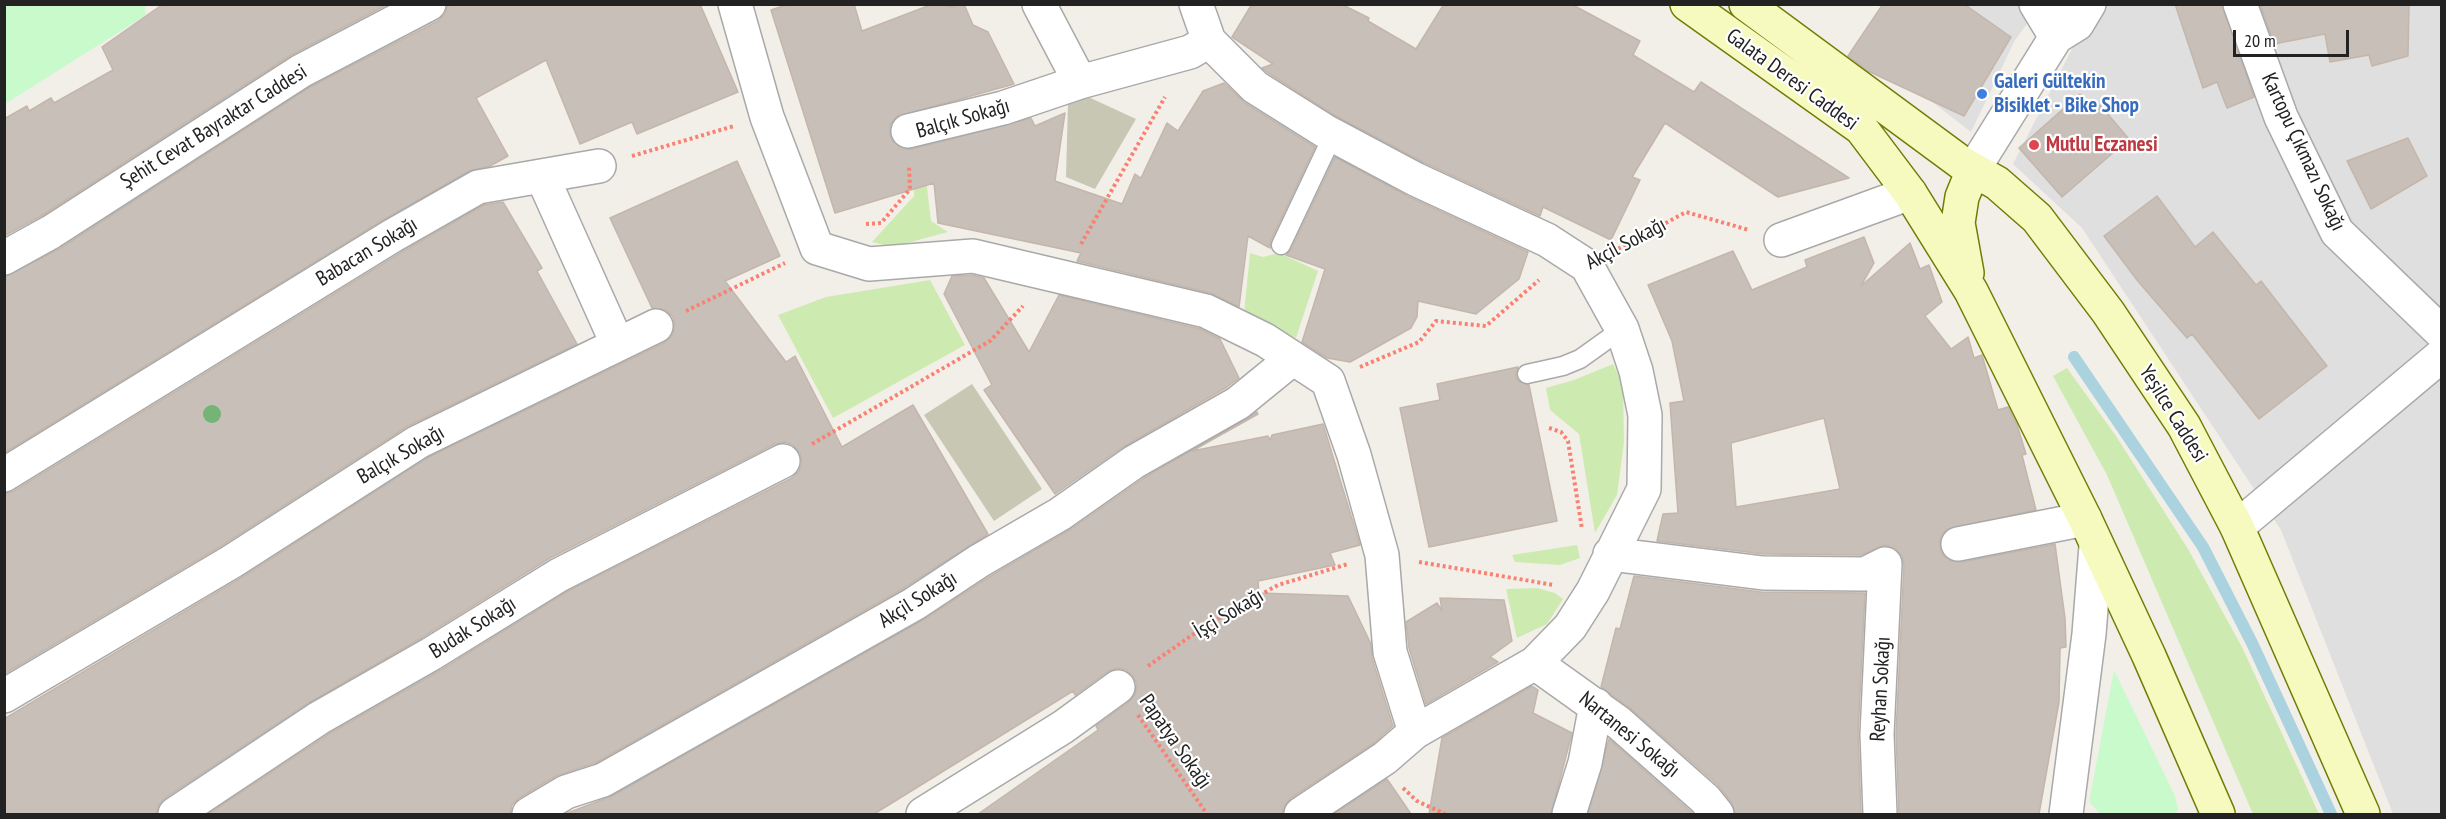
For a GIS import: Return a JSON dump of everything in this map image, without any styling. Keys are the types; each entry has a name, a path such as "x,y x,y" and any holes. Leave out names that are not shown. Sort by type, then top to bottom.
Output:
{"main road":[{"name":"Galata Deresi Caddesi","path":"1687,4 1861,128 1910,193"},
{"name":"Galata Deresi Caddesi","path":"1746,4 1973,170"},
{"path":"1971,291 1958,223 1962,197 1973,170"},
{"name":"Yeşilce Caddesi","path":"1973,170 1997,183 2037,218 2108,312 2184,426 2237,527 2363,814"},
{"path":"1910,193 1971,291 2149,656 2218,814"}],"street":[{"name":"Şehit Cevat Bayraktar Caddesi","path":"4,258 51,232 301,71 429,4"},
{"path":"735,4 766,117 811,236 869,264 923,262 973,256 1054,274 1094,287 1206,311 1265,340 1328,381 1354,455 1382,555 1390,651 1415,732"},
{"path":"1039,4 1080,82"},
{"path":"1196,4 1209,41 1255,87 1333,135 1415,179 1547,240 1587,266 1622,329 1636,371 1645,415 1644,489 1593,591 1569,627 1535,663 1415,732 1385,758 1301,814"},
{"path":"2036,4 2056,37"},
{"path":"2056,37 2056,10 2060,4"},
{"path":"1973,170 2056,37 2077,24 2089,4"},
{"name":"Kartopu Çıkmazı Sokağı","path":"2240,4 2281,117 2337,232 2442,333"},
{"name":"Balçık Sokağı","path":"908,131 1003,108 1080,82 1190,52 1209,41"},
{"name":"Babacan Sokağı","path":"4,475 392,236 478,187 599,166"},
{"path":"542,176 617,343"},
{"path":"1781,240 1910,193"},
{"name":"Balçık Sokağı","path":"4,696 231,562 418,442 617,343 656,326"},
{"path":"2237,527 2442,355"},
{"name":"Akçil Sokağı","path":"529,814 566,792 603,780 914,604 979,561 1060,514 1134,462 1238,403 1292,358"},
{"name":"Budak Sokağı","path":"175,814 319,718 432,654 559,575 783,461"},
{"path":"1958,544 2090,532 2089,634 2066,814"},
{"name":"Reyhan Sokağı","path":"1610,554 1763,573 1865,574 1885,564 1877,734 1880,814"},
{"name":"Nartanesi Sokağı","path":"1535,663 1596,705 1696,791 1717,814"},
{"path":"923,814 1062,727 1119,687"},
{"path":"1569,814 1585,763 1596,705"}],"lane":[{"path":"1281,245 1333,135"},
{"path":"1527,374 1563,366 1580,359 1622,329"}],"path":[{"path":"599,166 766,117"},
{"name":"Balçık Sokağı","path":"656,326 811,236 881,223 910,189 908,131"},
{"name":"Akçil Sokağı","path":"1328,381 1419,342 1436,321 1486,326 1541,278 1587,266 1686,212 1781,240"},
{"path":"1549,428 1561,432 1568,441 1583,533"},
{"name":"İşçi Sokağı","path":"1119,687 1208,624 1278,585 1382,555 1556,585"},
{"name":"Papatya Sokağı","path":"1119,687 1207,814"},
{"path":"1385,758 1400,785 1417,801 1445,814"}],"shaded area":[{"path":"1885,5 2041,5 2015,40 1971,132 1865,50"},
{"path":"2103,5 2441,5 2441,814 2393,814 2281,530 2082,228 2013,164 2075,43"},
{"path":"1084,95 1136,119 1095,189 1066,177 1068,103"},
{"path":"972,384 1042,489 994,521 924,415"}],"green space":[{"path":"16,4 145,5 146,15 5,104 5,6"},
{"path":"922,146 931,221 948,232 892,247 872,242 914,196 914,148"},
{"path":"1250,253 1263,257 1279,253 1318,271 1296,338 1244,314"},
{"path":"930,280 965,345 833,418 778,315 826,297"},
{"path":"1613,364 1623,384 1624,442 1617,495 1595,533 1579,434 1550,410 1546,388 1574,380"},
{"path":"2067,368 2116,436 2188,549 2242,647 2319,814 2253,814 2107,475 2053,376"},
{"path":"1577,545 1580,558 1560,565 1515,562 1512,555"},
{"path":"1537,588 1555,593 1563,599 1547,624 1517,638 1506,589"},
{"path":"2114,670 2175,796 2178,809 2175,814 2101,814 2089,802"}],"building":[{"path":"163,4 388,4 291,55 41,216 4,236 4,119 27,106 29,111 51,98 54,103 113,70 102,47"},
{"path":"448,4 700,4 738,92 637,134 632,122 580,144 546,60 476,98 508,156 490,166 469,171 383,220 4,453 4,277 61,248 310,87 438,21 445,14"},
{"path":"789,4 854,4 862,31 933,4 953,7 964,4 973,25 988,32 1014,84 896,117 890,125 890,135 894,143 903,149 912,149 1031,118 1035,126 1065,113 1055,181 1122,204 1135,174 1141,178 1167,123 1178,131 1203,91 1224,83 1245,103 1315,147 1271,240 1270,248 1248,236 1239,307 1210,293 1077,261 1081,253 938,223 934,183 835,213 771,10"},
{"path":"1252,4 1341,4 1369,18 1368,21 1416,49 1444,4 1571,4 1640,41 1633,55 1694,92 1701,82 1849,178 1778,197 1665,123 1632,177 1640,180 1611,240 1543,207 1540,216 1423,162 1334,115 1267,72 1262,68 1273,64 1232,37"},
{"path":"1883,4 1964,4 2011,37 1964,116 1868,71 1848,56"},
{"path":"2175,4 2222,4 2254,97 2227,108 2217,82 2203,88"},
{"path":"2260,4 2409,4 2408,56 2372,66 2369,55 2330,62 2325,34 2274,44"},
{"path":"2080,94 2094,110 2100,105 2129,139 2062,197 2019,148"},
{"path":"2408,138 2427,176 2371,209 2347,161"},
{"path":"1335,157 1407,196 1528,252 1519,279 1476,314 1418,301 1417,317 1411,328 1350,362 1327,358 1302,342 1325,269 1286,255 1291,250"},
{"path":"737,161 780,256 725,281 786,362 795,356 842,447 913,405 988,534 904,588 595,763 556,776 519,798 512,805 510,814 208,814 329,734 441,670 568,591 792,478 799,471 802,463 800,453 793,445 785,442 775,444 550,558 421,638 310,702 165,798 156,814 4,814 4,719 241,578 427,458 664,343 671,337 675,327 673,317 666,310 652,308 610,218"},
{"path":"2157,196 2195,247 2213,232 2256,285 2261,281 2327,366 2259,419 2192,334 2187,338 2137,280 2104,236"},
{"path":"503,202 542,268 537,271 577,344 408,426 221,546 4,674 4,494 14,491 402,252 484,205"},
{"path":"1864,237 1874,263 1861,286 1910,243 1920,269 1929,265 1942,302 1925,316 1951,349 1968,337 1974,358 1982,355 1998,410 2008,407 2017,425 2026,454 2022,455 2036,510 1946,530 1940,539 1940,547 1944,556 1951,561 1962,562 2055,544 2065,618 2066,647 2060,648 2059,702 2039,814 1899,814 1896,734 1904,565 1902,556 1896,549 1885,545 1861,555 1764,554 1657,541 1663,514 1678,513 1670,403 1684,401 1672,341 1648,285 1733,251 1752,290 1807,267 1805,260","holes":["1824,418 1840,489 1736,507 1731,443"]},
{"path":"972,275 984,278 1029,352 1059,295 1200,329 1220,339 1239,378 1123,447 1055,494 984,390 992,385 944,294 952,276"},
{"path":"1518,367 1516,376 1518,381 1529,385 1557,521 1429,547 1400,408 1440,400 1437,384"},
{"path":"1257,412 1258,414 1192,451 1268,436 1270,440 1272,435 1323,424 1360,545 1330,553 1335,565 1258,581 1259,593 1348,596 1371,644 1372,658 1393,726 1374,743 1291,798 1282,814 978,814 1098,730 1096,726 1129,702 1135,694 1137,684 1126,670 1117,668 1107,672 1075,695 1073,691 874,814 565,814 612,796 923,620 989,577 1071,529 1144,478"},
{"path":"1634,576 1761,592 1865,593 1858,733 1861,814 1735,814 1732,803 1718,785 1631,709 1601,687 1616,628 1620,629"},
{"path":"1440,598 1504,600 1512,641 1490,657 1498,662 1426,704 1409,648 1406,622 1437,603 1442,611"},
{"path":"1532,686 1538,690 1533,713 1572,733 1551,814 1429,814 1442,738"},
{"path":"1609,739 1691,812 1693,814 1588,814"},
{"path":"1387,779 1411,814 1334,814"}],"waterway":[{"path":"2074,357 2203,547 2252,643 2331,814"}],"place":[{"name":"Galeri Gültekin Bisiklet - Bike Shop","path":"1982,94"},
{"name":"Mutlu Eczanesi","path":"2034,145"}]}
